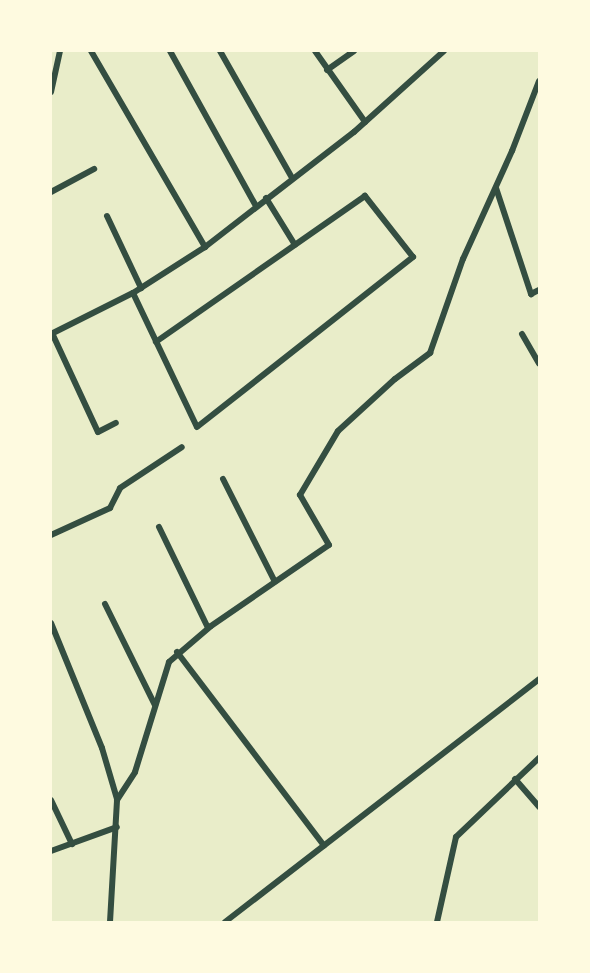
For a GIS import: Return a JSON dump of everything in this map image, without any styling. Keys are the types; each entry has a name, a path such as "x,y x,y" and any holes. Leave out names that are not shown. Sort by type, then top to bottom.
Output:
{"street":[{"path":"51,92 60,51"},
{"path":"91,51 205,247"},
{"path":"170,51 256,206"},
{"path":"220,51 292,178"},
{"path":"315,51 365,122"},
{"path":"327,70 354,51"},
{"path":"116,423 98,432 52,333 133,293 205,247 365,122 444,51"},
{"path":"117,800 135,772 169,662 177,652 329,545 300,495 338,431 396,379 430,353 463,259 496,188 539,81"},
{"path":"51,192 94,169"},
{"path":"496,188 531,294 539,290"},
{"path":"133,293 156,342 197,427 413,257 365,196 156,342"},
{"path":"266,198 295,246"},
{"path":"106,216 141,288"},
{"path":"522,334 539,363"},
{"path":"51,535 110,508 120,488 182,447"},
{"path":"224,479 274,582"},
{"path":"159,527 208,628"},
{"path":"105,604 155,705"},
{"path":"51,623 102,748 117,800 110,922"},
{"path":"177,652 324,846"},
{"path":"225,922 539,679"},
{"path":"437,922 456,837 539,758"},
{"path":"515,779 539,807"},
{"path":"51,800 72,844"},
{"path":"51,851 117,827"}]}
